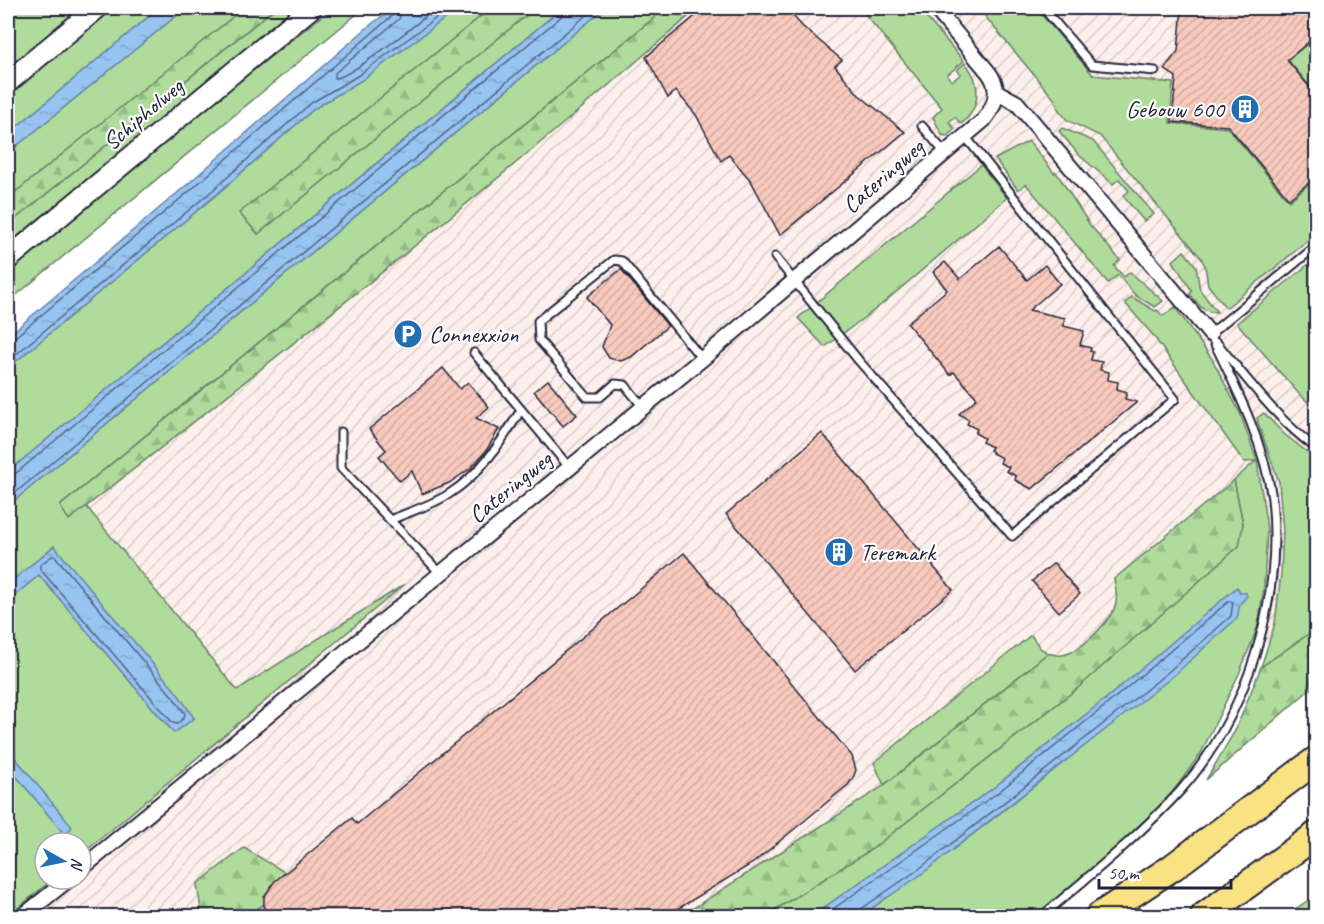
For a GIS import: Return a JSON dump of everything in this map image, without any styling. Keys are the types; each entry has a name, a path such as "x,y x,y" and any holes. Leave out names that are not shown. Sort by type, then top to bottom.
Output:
{"highway":[{"path":"1265,798 1317,746"},
{"path":"1099,916 1173,867 1317,760"},
{"path":"1204,916 1317,835"},
{"path":"1209,916 1317,855"}],"main road":[{"path":"8,82 97,8"},
{"name":"Schipholweg","path":"8,259 310,8"}],"street":[{"path":"935,8 989,73 997,92 1017,103 1210,334"},
{"name":"Cateringweg","path":"93,859 796,282 984,120 991,111 997,92"},
{"path":"23,916 54,891"}],"lane":[{"path":"1043,8 1092,65 1155,71"},
{"path":"922,126 945,153"},
{"path":"776,257 859,361 1012,536 1175,399 965,136"},
{"path":"1210,334 1317,246"},
{"path":"643,407 625,385 615,384 600,397 587,396 539,340 538,321 614,260 622,261 702,359"},
{"path":"1210,334 1273,409 1296,432 1317,448"},
{"path":"1042,916 1131,841 1182,789 1225,726 1245,683 1261,638 1272,583 1274,543 1271,498 1263,460 1245,408 1210,334"},
{"path":"474,353 569,468"},
{"path":"390,520 448,495 473,476 493,454 521,410"},
{"path":"340,432 341,468 440,573"}],"shaded area":[{"path":"467,8 1316,8 1316,615 793,916 8,916 8,374"}],"green space":[{"path":"8,8 83,8 8,70"},
{"path":"113,8 159,8 8,134 8,94"},
{"path":"186,8 245,8 8,198 8,153"},
{"path":"244,8 275,8 8,225 8,198"},
{"path":"275,8 297,8 8,244 8,225"},
{"path":"332,8 364,8 8,302 8,270 116,179"},
{"path":"459,8 491,8 240,213 258,234 532,10 531,8 562,8 8,472 8,368 217,194 315,108 362,80"},
{"path":"491,8 531,8 533,10 258,234 239,213"},
{"path":"605,8 666,8 60,506 69,519 86,506 237,690 405,584 93,845 93,831 68,831 71,827 8,749 8,601 39,575 174,733 194,718 54,546 8,584 8,506"},
{"path":"666,8 698,8 466,204 69,520 60,506"},
{"path":"860,8 918,8 964,61 947,75 952,81 961,74 957,70 965,63 971,70 976,86 976,103 968,118 961,124 955,117 949,122 955,129 947,136 942,135 933,117 942,108"},
{"path":"978,8 1036,8 1093,75 1173,83 1170,123 1228,128 1289,201 1316,178 1316,234 1226,308 1208,285 1205,266 1201,258 1100,136 1067,120 1058,109 1055,100"},
{"path":"1316,37 1316,94 1288,60"},
{"path":"1062,128 1093,141 1154,214 1144,221 1123,196 1129,191 1119,179 1113,184 1079,155 1059,131"},
{"path":"1029,141 1054,173 1056,172 1090,225 1120,260 1114,266 1124,277 1130,272 1163,301 1155,307 1136,296 1118,275 1108,283 1026,184 1018,190 995,159"},
{"path":"981,165 1007,198 881,305 825,347 798,318"},
{"path":"1184,251 1196,266 1200,290 1217,312 1204,309 1190,294 1192,291 1173,261"},
{"path":"1316,258 1316,409 1299,394 1237,323"},
{"path":"1132,297 1155,311 1157,310 1163,316 1175,307 1212,359 1240,413 1257,461 1267,529 1264,586 1258,626 1239,674 1201,753 1169,797 1130,843 1040,916 860,916 958,846 1005,809 1237,618 1240,592 1237,588 1108,697 992,789 812,916 765,916 872,849 1079,687 1243,524 1234,480 1256,461 1244,462 1152,334 1125,303"},
{"path":"1264,413 1284,434 1316,459 1316,629 1261,667 1275,623 1283,531 1279,482 1257,418"},
{"path":"1234,480 1243,524 1239,546 1079,687 872,849 765,916 681,916 882,787 1048,653 1062,655 1069,653 1086,642 1102,626 1113,610 1116,603 1114,579"},
{"path":"1316,629 1316,684 1206,780 1236,729 1261,667"},
{"path":"1031,635 1040,648 1048,653 884,785 874,763"},
{"path":"8,766 62,831 33,831 33,891 38,891 8,916"},
{"path":"244,848 298,880 247,916 202,916 197,884"},
{"path":"1316,895 1316,916 1285,916"}],"water":[{"path":"159,8 186,8 8,153 8,134"},
{"path":"393,8 459,8 362,80 315,108 217,194 8,368 8,336 182,189 369,26"},
{"path":"562,8 605,8 8,506 8,472"},
{"path":"54,546 178,694 194,718 174,733 39,575 8,601 8,584"},
{"path":"1237,587 1247,596 1240,604 1237,618 1171,678 922,874 860,916 812,916 992,789 1108,697"},
{"path":"8,749 72,827 68,831 62,831 8,766"}],"building":[{"path":"705,8 786,8 802,26 842,60 835,66 859,95 905,132 780,235 751,181 729,155 721,161 696,115 676,91 668,98 646,57"},
{"name":"Gebouw 600","path":"1182,8 1317,8 1317,35 1287,60 1317,96 1317,176 1289,199 1228,126 1172,122 1176,77 1164,69 1178,51"},
{"path":"999,246 1027,280 1045,265 1060,284 1029,310 1065,318 1063,326 1084,331 1080,345 1091,348 1090,351 1093,352 1091,360 1102,362 1100,370 1109,372 1108,380 1118,382 1117,389 1127,392 1125,399 1137,402 1032,489 1015,480 1016,476 1006,471 1009,467 1000,463 1002,458 992,453 990,450 992,447 982,442 984,438 975,433 977,429 967,424 969,420 959,414 977,398 954,372 950,375 907,323 947,290 933,272 945,262 960,279"},
{"path":"621,269 668,326 631,357 621,361 609,358 602,347 610,325 587,297"},
{"path":"443,368 460,389 468,382 489,407 476,418 499,429 486,451 471,468 449,483 422,494 412,471 400,481 379,456 386,450 369,429"},
{"path":"548,380 577,415 563,426 534,391"},
{"name":"Teremark","path":"822,433 953,590 855,670 726,514"},
{"path":"684,553 852,756 856,770 848,785 753,863 666,916 264,916 264,897 274,882 352,818 357,824"},
{"path":"1054,563 1080,594 1059,612 1032,581"}],"place":[{"name":"Gebouw 600","path":"1245,109"},
{"name":"Connexxion","path":"408,334"},
{"name":"Teremark","path":"839,552"}]}
